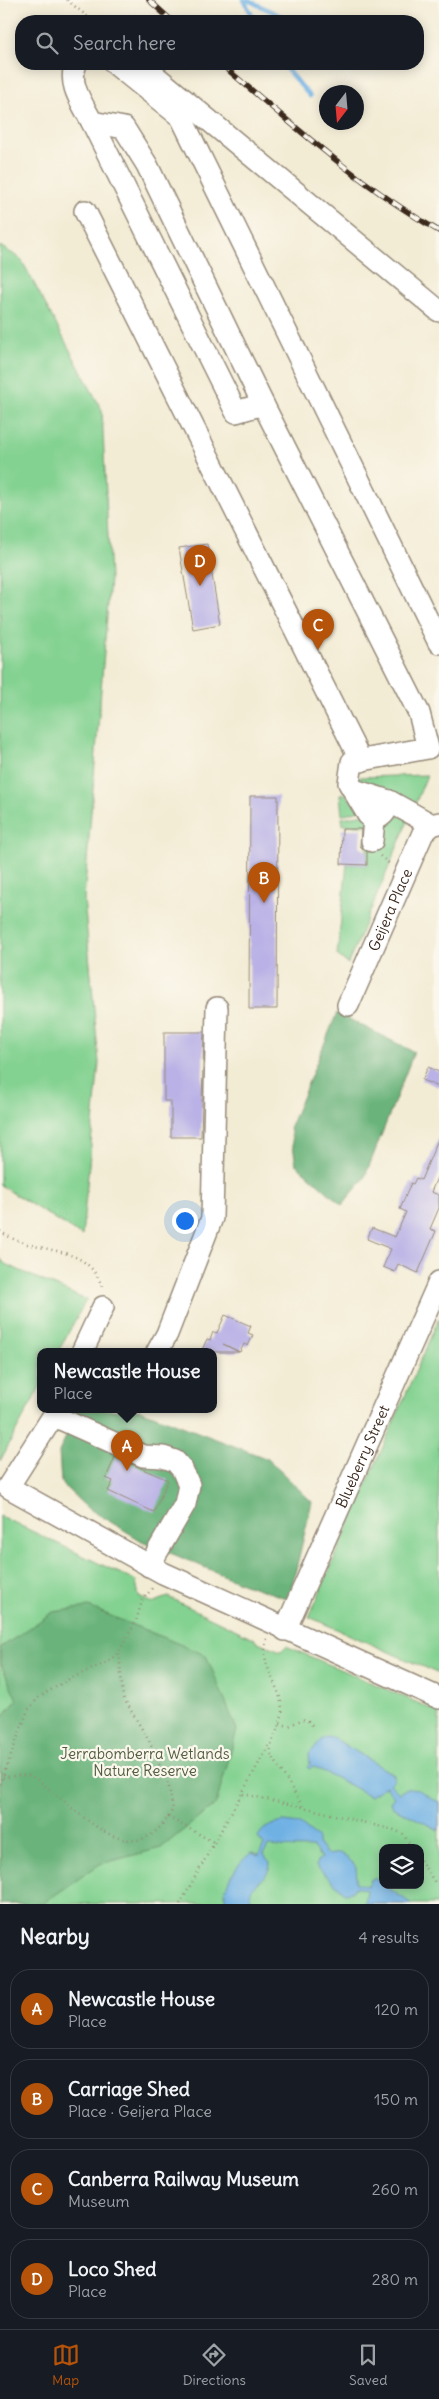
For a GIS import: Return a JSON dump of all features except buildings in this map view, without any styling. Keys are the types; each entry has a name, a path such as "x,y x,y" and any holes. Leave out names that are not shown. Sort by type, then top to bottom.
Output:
{"street":[{"path":"74,70 75,88 236,412 263,404"},
{"path":"122,70 181,117 439,643"},
{"path":"148,70 439,311"},
{"path":"181,117 170,122 224,235"},
{"path":"92,122 124,128 140,153 263,404 419,713 433,747 350,762"},
{"path":"85,211 350,762 349,784 368,815 374,820 375,848"},
{"path":"354,790 388,801 435,824"},
{"path":"374,820 382,817 387,811 388,801"},
{"name":"Geijera Place","path":"348,1005 423,833 435,824"},
{"path":"158,1348 167,1334 212,1218 217,1008"},
{"name":"Blueberry Street","path":"279,1628 439,1282"},
{"path":"84,1348 103,1307"},
{"path":"156,1570 185,1504 189,1484 182,1469 175,1461 163,1457 143,1456 56,1413 8,1487 156,1570 279,1628 439,1698"}],"path":[{"path":"67,0 86,15"},
{"path":"375,848 406,872"},
{"path":"0,1231 21,1243 74,1255 87,1263 99,1276 103,1291 103,1307"},
{"path":"0,1784 28,1710 39,1697 69,1679 108,1662 119,1652 136,1621 142,1601 156,1570"},
{"path":"180,1904 243,1794 280,1724 282,1708 266,1664 264,1649 279,1628"},
{"path":"3,1777 30,1776 109,1835 129,1840 149,1838 165,1824 173,1808 169,1787 149,1741 123,1697 119,1652"},
{"path":"280,1724 289,1726 303,1719 314,1727"},
{"path":"270,1744 271,1754 303,1807"},
{"path":"243,1794 394,1830 403,1834 409,1844"},
{"path":"168,1817 215,1843"},
{"path":"424,1866 436,1884"}],"green space":[{"path":"0,246 21,259 102,410 110,579 84,899 99,1063 82,1236 0,1185"},
{"path":"427,775 414,807 357,787 358,779 361,777"},
{"path":"344,793 360,810 342,815 340,795"},
{"path":"366,814 369,825 343,825 342,818"},
{"path":"395,815 409,819 348,964 337,955 347,864 367,865 367,841"},
{"path":"337,1013 414,1052 364,1179 342,1205 296,1164 290,1127"},
{"path":"0,1258 5,1264 86,1300 60,1348 37,1348 37,1392 0,1461"},
{"path":"439,1318 439,1674 309,1617"},
{"path":"77,1413 148,1413 268,1459 312,1502 289,1599 244,1584 142,1541 86,1507 61,1483 59,1452"},
{"name":"Jerrabomberra Wetlands Nature Reserve","path":"0,1516 136,1581 139,1597 152,1603 168,1597 255,1639 255,1641 281,1651 286,1646 439,1712 439,1904 0,1904"},
{"path":"89,1607 206,1655 237,1730 216,1804 161,1848 100,1864 42,1904 0,1904 0,1720 17,1700 0,1662 0,1648 53,1612"}],"water":[{"path":"326,1737 334,1738 394,1775 394,1780 390,1784 399,1793 410,1788 415,1789 439,1802 439,1830 392,1807 390,1802 394,1797 386,1786 370,1796 313,1766 309,1769 307,1767 310,1764 309,1754"},
{"path":"283,1822 300,1824 318,1838 318,1843 327,1855 340,1853 352,1862 356,1868 356,1883 368,1886 370,1880 374,1878 379,1881 379,1889 390,1889 412,1904 365,1904 367,1890 355,1887 352,1892 345,1893 316,1866 317,1861 321,1858 313,1847 268,1846 264,1855 270,1862 269,1869 251,1890 251,1904 227,1904 225,1892 236,1869 249,1855 253,1853 258,1856 264,1845 258,1838 260,1834 268,1827"}],"waterway":[{"path":"244,0 252,15"},
{"path":"248,0 279,15"},
{"path":"287,70 310,96"}],"railway":[{"path":"149,0 165,15"},
{"path":"228,70 353,174 439,231"}],"place":[{"name":"Loco Shed","path":"200,586"},
{"name":"Canberra Railway Museum","path":"318,650"},
{"name":"Carriage Shed","path":"264,903"},
{"name":"Newcastle House","path":"127,1471"}]}
